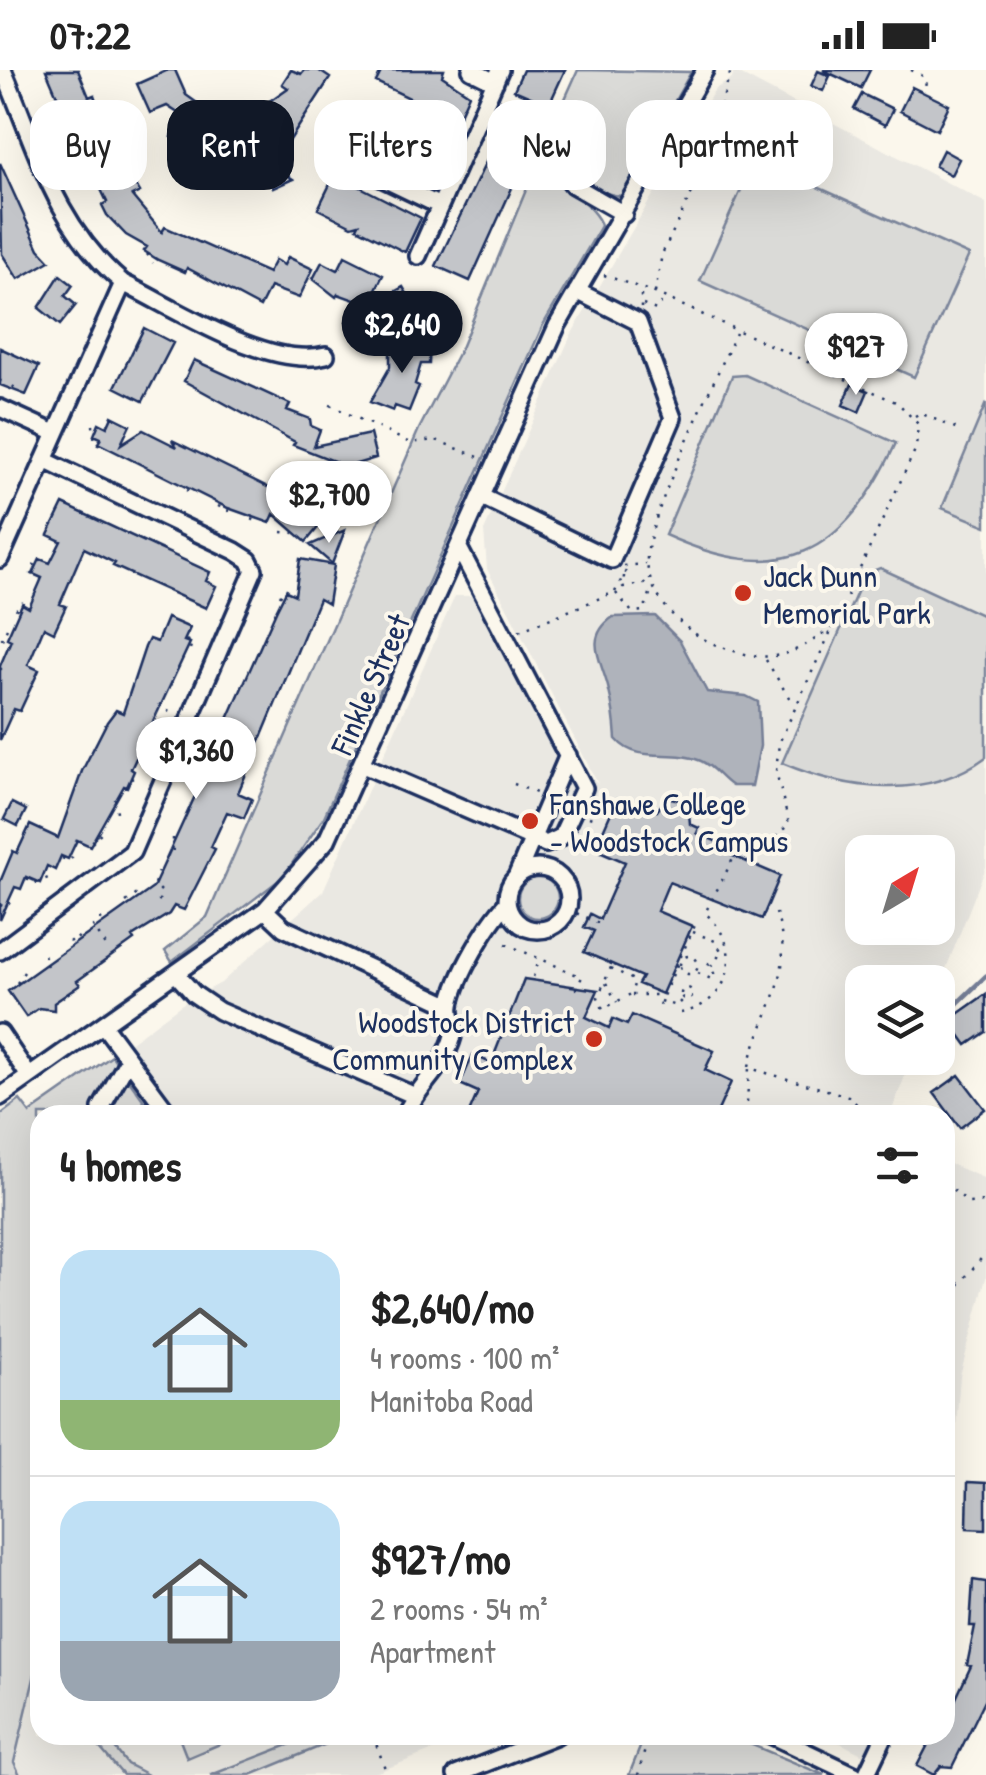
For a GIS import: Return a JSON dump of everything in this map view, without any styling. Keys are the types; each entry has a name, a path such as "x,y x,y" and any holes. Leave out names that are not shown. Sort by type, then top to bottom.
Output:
{"street":[{"path":"3,70 68,224 95,258 123,283 268,352 304,360 326,355"},
{"path":"418,256 497,76 471,70"},
{"name":"Finkle Street","path":"0,1097 265,910 327,840 364,765 557,326 704,70"},
{"path":"483,110 540,138 574,184 624,214"},
{"path":"407,190 440,206"},
{"path":"0,558 123,283"},
{"path":"482,498 612,560 673,418 638,322 577,291"},
{"path":"0,408 55,433"},
{"path":"0,950 132,852 253,576 251,564 44,460"},
{"path":"364,765 532,840 550,844 562,838 584,788 459,548"},
{"path":"517,875 536,868 556,873 568,889 568,910 554,925 534,930 516,921 507,902 508,889 568,755"},
{"path":"409,1105 413,1095 435,1076 453,1036 450,1006 488,925 507,902"},
{"path":"265,910 284,928 450,1006"},
{"path":"177,974 194,994 219,1011 413,1095"},
{"path":"104,1026 162,1105"},
{"path":"0,1033 29,1076"},
{"path":"103,1105 128,1060"},
{"path":"456,1775 532,1745"},
{"path":"792,1745 856,1775"},
{"path":"866,1775 880,1745"}],"path":[{"path":"654,293 662,254 703,170 732,70"},
{"path":"911,70 925,77 926,89"},
{"path":"147,254 153,264"},
{"path":"604,275 654,293 898,403 914,416 919,435 794,708 776,759 789,824 771,842 734,859 705,913 724,933 730,958 720,991 695,1010 680,1013"},
{"path":"641,290 641,304 656,310 663,298"},
{"path":"736,332 649,537 647,564 656,592 683,626 699,637 765,659 783,682 794,708"},
{"path":"0,382 2,376"},
{"path":"330,406 410,443 436,440 496,464"},
{"path":"914,416 920,413 960,430"},
{"path":"93,426 95,444 107,448"},
{"path":"186,490 196,494"},
{"path":"218,506 228,511 232,503"},
{"path":"252,519 260,524"},
{"path":"282,532 294,534"},
{"path":"612,560 628,568 647,564"},
{"path":"34,564 31,574 41,579"},
{"path":"518,632 616,592 628,568"},
{"path":"624,576 623,587 652,582"},
{"path":"280,596 284,588 291,591"},
{"path":"616,592 632,612 644,611 650,594 656,592"},
{"path":"16,610 20,602 31,606"},
{"path":"765,659 805,647 833,627"},
{"path":"6,628 2,638 8,640"},
{"path":"186,640 192,642 188,652"},
{"path":"159,704 188,722"},
{"path":"132,768 132,780"},
{"path":"115,799 117,812"},
{"path":"92,843 104,829"},
{"path":"173,838 174,858"},
{"path":"62,858 69,861 76,853"},
{"path":"158,871 154,884 161,890 158,900 164,902"},
{"path":"27,879 34,884 48,878"},
{"path":"126,902 143,890"},
{"path":"0,905 6,907 12,898"},
{"path":"568,910 601,924"},
{"path":"747,1103 749,1068 758,1033 782,980 787,947 776,913"},
{"path":"102,919 93,926 107,947"},
{"path":"661,1001 696,923"},
{"path":"692,931 715,942 722,952 719,961"},
{"path":"69,942 76,936 81,941"},
{"path":"506,944 582,977 573,995"},
{"path":"47,966 43,958 50,952"},
{"path":"631,994 637,998 656,993 661,1001 676,1006 683,998 692,997 688,975 680,968 682,960 690,956 710,966 730,958"},
{"path":"532,977 539,960"},
{"path":"696,972 699,963"},
{"path":"611,966 636,982 631,994 606,1009 599,1007 605,982 611,966"},
{"path":"688,975 696,972 710,979 714,974 710,966"},
{"path":"16,982 24,972"},
{"path":"605,982 618,1003"},
{"path":"683,998 681,991 688,988"},
{"path":"749,1068 848,1096 857,1105"},
{"path":"955,1191 969,1203 986,1202"},
{"path":"955,1289 986,1253"},
{"path":"377,1745 387,1774"},
{"path":"638,1775 646,1745"}],"shaded area":[{"path":"578,70 691,72 675,100 626,100 626,187 621,196 598,190 606,190 606,100 565,100"},
{"name":"Jack Dunn Memorial Park","path":"734,71 789,100 709,100 715,89 732,79"},
{"name":"Jack Dunn Memorial Park","path":"833,123 986,203 986,867 947,965 845,965 845,1075 905,1075 894,1105 147,1105 112,1056 182,1004 221,983 323,891 455,596 476,596 556,749 598,784 487,569 484,531 571,335 656,190 833,190"},
{"path":"526,190 572,190 601,226 543,325 324,817 283,877 172,962 165,951 207,917 419,429 461,348"},
{"path":"741,190 824,190 969,255 914,377 700,281"},
{"path":"745,375 896,443 876,482 831,536 805,551 776,559 743,559 706,551 665,535 732,376"},
{"path":"986,403 986,526 942,508"},
{"path":"880,568 986,617 986,757 938,781 912,786 859,785 782,763 865,574"},
{"path":"655,616 680,641 707,692 746,696 758,702 760,746 752,786 732,786 709,766 690,757 635,752 616,739 614,715 597,651 598,634 613,617"},
{"path":"538,878 552,884 558,898 552,912 538,918 524,912 518,898 524,884"},
{"path":"112,1056 147,1105 42,1105"},
{"path":"20,1100 30,1113 30,1695 14,1762 20,1775 0,1775 0,1115"},
{"path":"955,1166 986,1179 986,1278 960,1376 955,1438"},
{"path":"30,1695 30,1745 446,1745 370,1775 20,1775 14,1763"},
{"path":"98,1745 113,1745 127,1764 148,1775 123,1775"},
{"path":"182,1745 218,1745 187,1758"},
{"path":"288,1745 324,1745 251,1775 211,1775"},
{"path":"641,1745 752,1745 824,1775 629,1775"},
{"path":"844,1745 891,1745 881,1764"}],"building":[{"path":"46,70 78,70 89,97 94,95 96,100 59,100"},
{"path":"175,70 186,95 193,100 167,100 167,106 150,113 137,84"},
{"path":"291,70 301,74 304,70 318,70 330,78 294,134 294,100 271,100 288,88 282,84"},
{"path":"382,70 444,70 442,76 469,94 466,100 413,100 376,82"},
{"path":"523,70 565,70 551,100 537,100 514,90"},
{"path":"823,70 870,70 861,88"},
{"path":"818,71 830,76 823,91 811,86"},
{"path":"912,87 949,105 937,130 900,111"},
{"path":"862,94 893,109 885,125 854,109"},
{"path":"943,150 959,159 951,175 935,166"},
{"path":"487,160 487,190 511,190 470,281 436,266"},
{"path":"0,163 39,249 50,261 18,279 2,254"},
{"path":"101,190 139,190 132,196 162,232 165,227 268,273 275,260 284,265 288,257 313,269 299,298 270,287 260,307 187,268 185,272 144,251 147,247 126,235 107,215 102,205 107,202"},
{"path":"327,190 366,190 421,218 405,252 357,228 359,224 352,226 318,209"},
{"path":"345,256 383,275 368,305 338,294 336,297 313,279 322,262 338,270"},
{"path":"60,275 73,285 65,296 76,305 60,325 39,308"},
{"path":"403,287 423,321 395,337 381,312 370,306"},
{"path":"144,328 173,343 143,401 115,387"},
{"path":"398,341 430,342 429,364 421,364 415,384 419,386 409,411 395,406 393,411 370,402 390,367 390,351 404,351"},
{"path":"0,348 39,366 26,395 0,385"},
{"path":"194,360 290,404 287,410 310,419 311,426 320,430 314,446 370,434 376,458 334,471 334,488 293,488 334,461 293,445 295,442 184,381"},
{"path":"852,384 868,391 859,412 843,405"},
{"path":"112,416 130,425 121,444 143,430 177,447 172,440 292,499 296,492 326,518 306,542 274,514 270,523 228,508 98,443 101,438 94,435 99,423 107,427"},
{"path":"63,504 210,572 206,581 216,586 206,608 113,566 115,563 84,548 60,604 66,606 54,632 44,627 28,665 39,670 20,711 14,709 0,740 0,666 11,640 7,638 22,604 29,608 42,578 33,574 40,559 50,563 61,541 48,535"},
{"path":"345,530 332,564 310,545"},
{"path":"300,559 334,565 328,604 319,599 238,793 252,799 244,818 227,812 211,847 215,849 184,910 174,906 169,914 132,937 134,940 77,981 80,985 54,1003 54,1010 39,1008 26,1017 8,991 153,888 216,750 224,753 237,722 228,719 276,611 286,591 295,595"},
{"path":"167,618 190,628 184,641 190,643 131,769 134,771 127,787 124,786 90,846 77,840 68,859 61,856 55,870 47,866 40,883 26,877 21,889 15,887 0,920 0,882 13,851 17,853 30,825 58,838 82,771 107,722 116,710 123,713 145,647 149,639 157,642"},
{"name":"Fanshawe College - Woodstock Campus","path":"667,797 688,802 690,824 699,828 697,833 727,846 724,852 780,876 762,919 669,882 657,911 692,926 662,994 638,984 642,977 584,952 594,931 584,927 590,914 600,919 625,862 595,849 617,799 657,811"},
{"path":"12,803 26,810 18,826 4,819"},
{"name":"Woodstock District Community Complex","path":"524,979 598,990 586,1017 609,1028 613,1019 627,1025 632,1015 714,1051 705,1070 731,1082 721,1105 472,1105 478,1092 460,1084 473,1055 491,1063"},
{"path":"986,994 986,1032 967,1045 955,1028 955,1016"},
{"path":"959,1075 985,1109 960,1128 955,1121 955,1105 943,1105 934,1093"},
{"path":"968,1482 986,1483 986,1529 967,1528"},
{"path":"973,1580 986,1582 986,1698 952,1767 941,1766 934,1775 917,1766 928,1745 955,1745 955,1700 971,1666 967,1665 975,1626 970,1626"}],"waterway":[{"path":"955,1006 986,976"}],"place":[{"name":"Jack Dunn Memorial Park","path":"743,593"},
{"name":"Fanshawe College - Woodstock Campus","path":"530,821"},
{"name":"Woodstock District Community Complex","path":"594,1039"}]}
